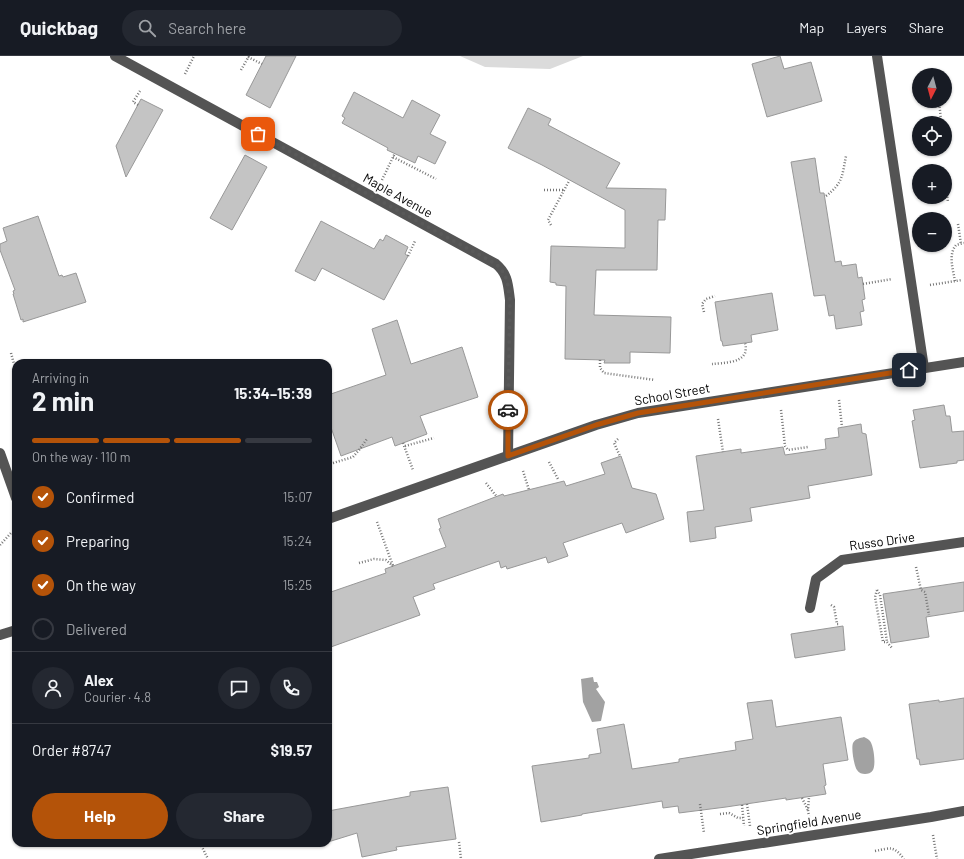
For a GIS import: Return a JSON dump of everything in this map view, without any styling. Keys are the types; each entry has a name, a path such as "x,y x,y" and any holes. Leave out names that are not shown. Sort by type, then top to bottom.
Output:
{"street":[{"name":"Maple Avenue","path":"115,56 496,264 500,268 508,283 510,300 508,456"},
{"path":"877,56 924,368"},
{"name":"School Street","path":"332,519 596,425 638,413 964,362"},
{"path":"0,453 12,487"},
{"name":"Russo Drive","path":"810,608 816,579 842,560 964,542"},
{"path":"0,635 12,631"},
{"name":"Springfield Avenue","path":"659,859 725,854 964,811"}],"path":[{"path":"242,70 249,57 262,64"},
{"path":"374,197 395,153"},
{"path":"826,196 835,189 841,181 846,156"},
{"path":"393,157 436,179"},
{"path":"551,225 548,220 569,181"},
{"path":"544,190 564,190"},
{"path":"955,281 952,250 956,245 963,244 958,224"},
{"path":"863,284 910,277"},
{"path":"912,288 962,280"},
{"path":"704,312 702,304 706,299 716,296"},
{"path":"712,364 734,361 742,357 746,352 746,343"},
{"path":"12,353 13,359"},
{"path":"600,360 600,368 604,373 655,380"},
{"path":"836,382 842,427"},
{"path":"778,390 785,446 788,450 808,447"},
{"path":"716,400 722,452"},
{"path":"405,446 434,438"},
{"path":"619,438 614,443 620,456"},
{"path":"333,463 352,457 367,439"},
{"path":"403,442 411,464"},
{"path":"359,563 374,559 386,560 393,566 371,504"},
{"path":"0,545 12,533"},
{"path":"913,549 920,590 925,592 929,615"},
{"path":"887,642 880,595 877,590 875,597 883,642 887,642 892,648"},
{"path":"802,798 808,810 809,797"},
{"path":"700,804 703,829"},
{"path":"720,814 729,813 738,818 743,818"},
{"path":"459,842 462,859"},
{"path":"202,847 208,859"},
{"path":"875,851 890,848 898,851 904,859"}],"shaded area":[{"path":"460,56 583,56 550,69 485,67"},
{"path":"593,677 594,682 597,682 599,687 596,689 605,702 601,721 592,722 583,702 581,679"},
{"path":"864,737 871,742 874,767 871,772 862,774 856,768 852,745 858,739"}],"building":[{"path":"266,56 296,56 270,108 246,95"},
{"path":"780,56 784,69 811,62 822,101 767,117 752,64"},
{"path":"354,92 403,118 412,100 440,115 430,134 446,142 435,164 418,156 415,163 387,150 388,148 342,123 345,118 342,116"},
{"path":"141,99 163,110 126,177 116,146"},
{"path":"528,108 551,119 548,125 620,163 606,188 666,189 665,220 658,220 657,270 596,270 594,315 671,317 670,353 630,352 630,363 604,363 605,360 565,359 566,286 556,285 556,283 550,282 551,246 625,248 625,210 508,148"},
{"path":"245,155 267,167 232,230 210,218"},
{"path":"815,158 820,193 824,193 835,262 841,261 842,266 856,264 858,278 862,277 865,299 862,300 864,311 860,312 862,325 836,329 834,315 829,316 825,295 814,296 791,162"},
{"path":"38,216 59,276 62,275 63,277 76,273 86,302 23,322 23,319 21,320 13,294 13,291 15,290 0,250 0,244 7,241 3,228"},
{"path":"321,221 374,249 380,239 383,241 386,235 408,247 405,254 408,256 384,300 322,268 315,281 295,271"},
{"path":"772,293 778,330 751,335 752,342 723,346 715,302"},
{"path":"397,320 411,364 462,347 478,397 420,416 427,434 395,446 392,437 341,456 332,430 332,394 386,375 372,329"},
{"path":"944,405 946,416 950,416 952,432 964,431 964,460 957,461 957,463 920,468 912,421 915,420 913,410"},
{"path":"861,424 862,433 866,434 872,475 808,486 810,498 750,508 752,521 715,527 716,538 690,542 687,512 704,510 696,456 741,449 741,453 783,447 785,455 826,449 825,439 839,437 838,428"},
{"path":"621,456 632,488 656,494 664,519 626,533 622,523 563,543 568,556 548,563 546,557 507,569 506,566 501,568 499,561 433,584 435,589 413,597 420,615 332,647 332,592 386,573 385,569 446,547 439,529 441,528 438,519 503,494 504,496 564,481 566,486 605,474 601,463"},
{"path":"964,582 964,611 926,617 929,637 891,643 883,594"},
{"path":"843,626 845,650 795,658 791,634"},
{"path":"964,698 964,759 920,765 919,759 917,759 909,704 939,700 939,702"},
{"path":"772,700 776,727 841,717 848,760 823,764 826,794 679,813 678,806 663,808 662,801 541,822 532,766 589,758 589,755 601,753 597,729 624,724 632,769 679,762 679,759 736,750 735,742 753,739 747,703"},
{"path":"448,787 456,839 396,847 397,850 362,857 357,833 332,841 332,810 410,796 410,792"}],"way so far":[{"path":"258,134 496,264 500,268 508,283 510,300 508,410"}],"route":[{"path":"508,410 508,456 596,425 638,413 909,370"}]}
